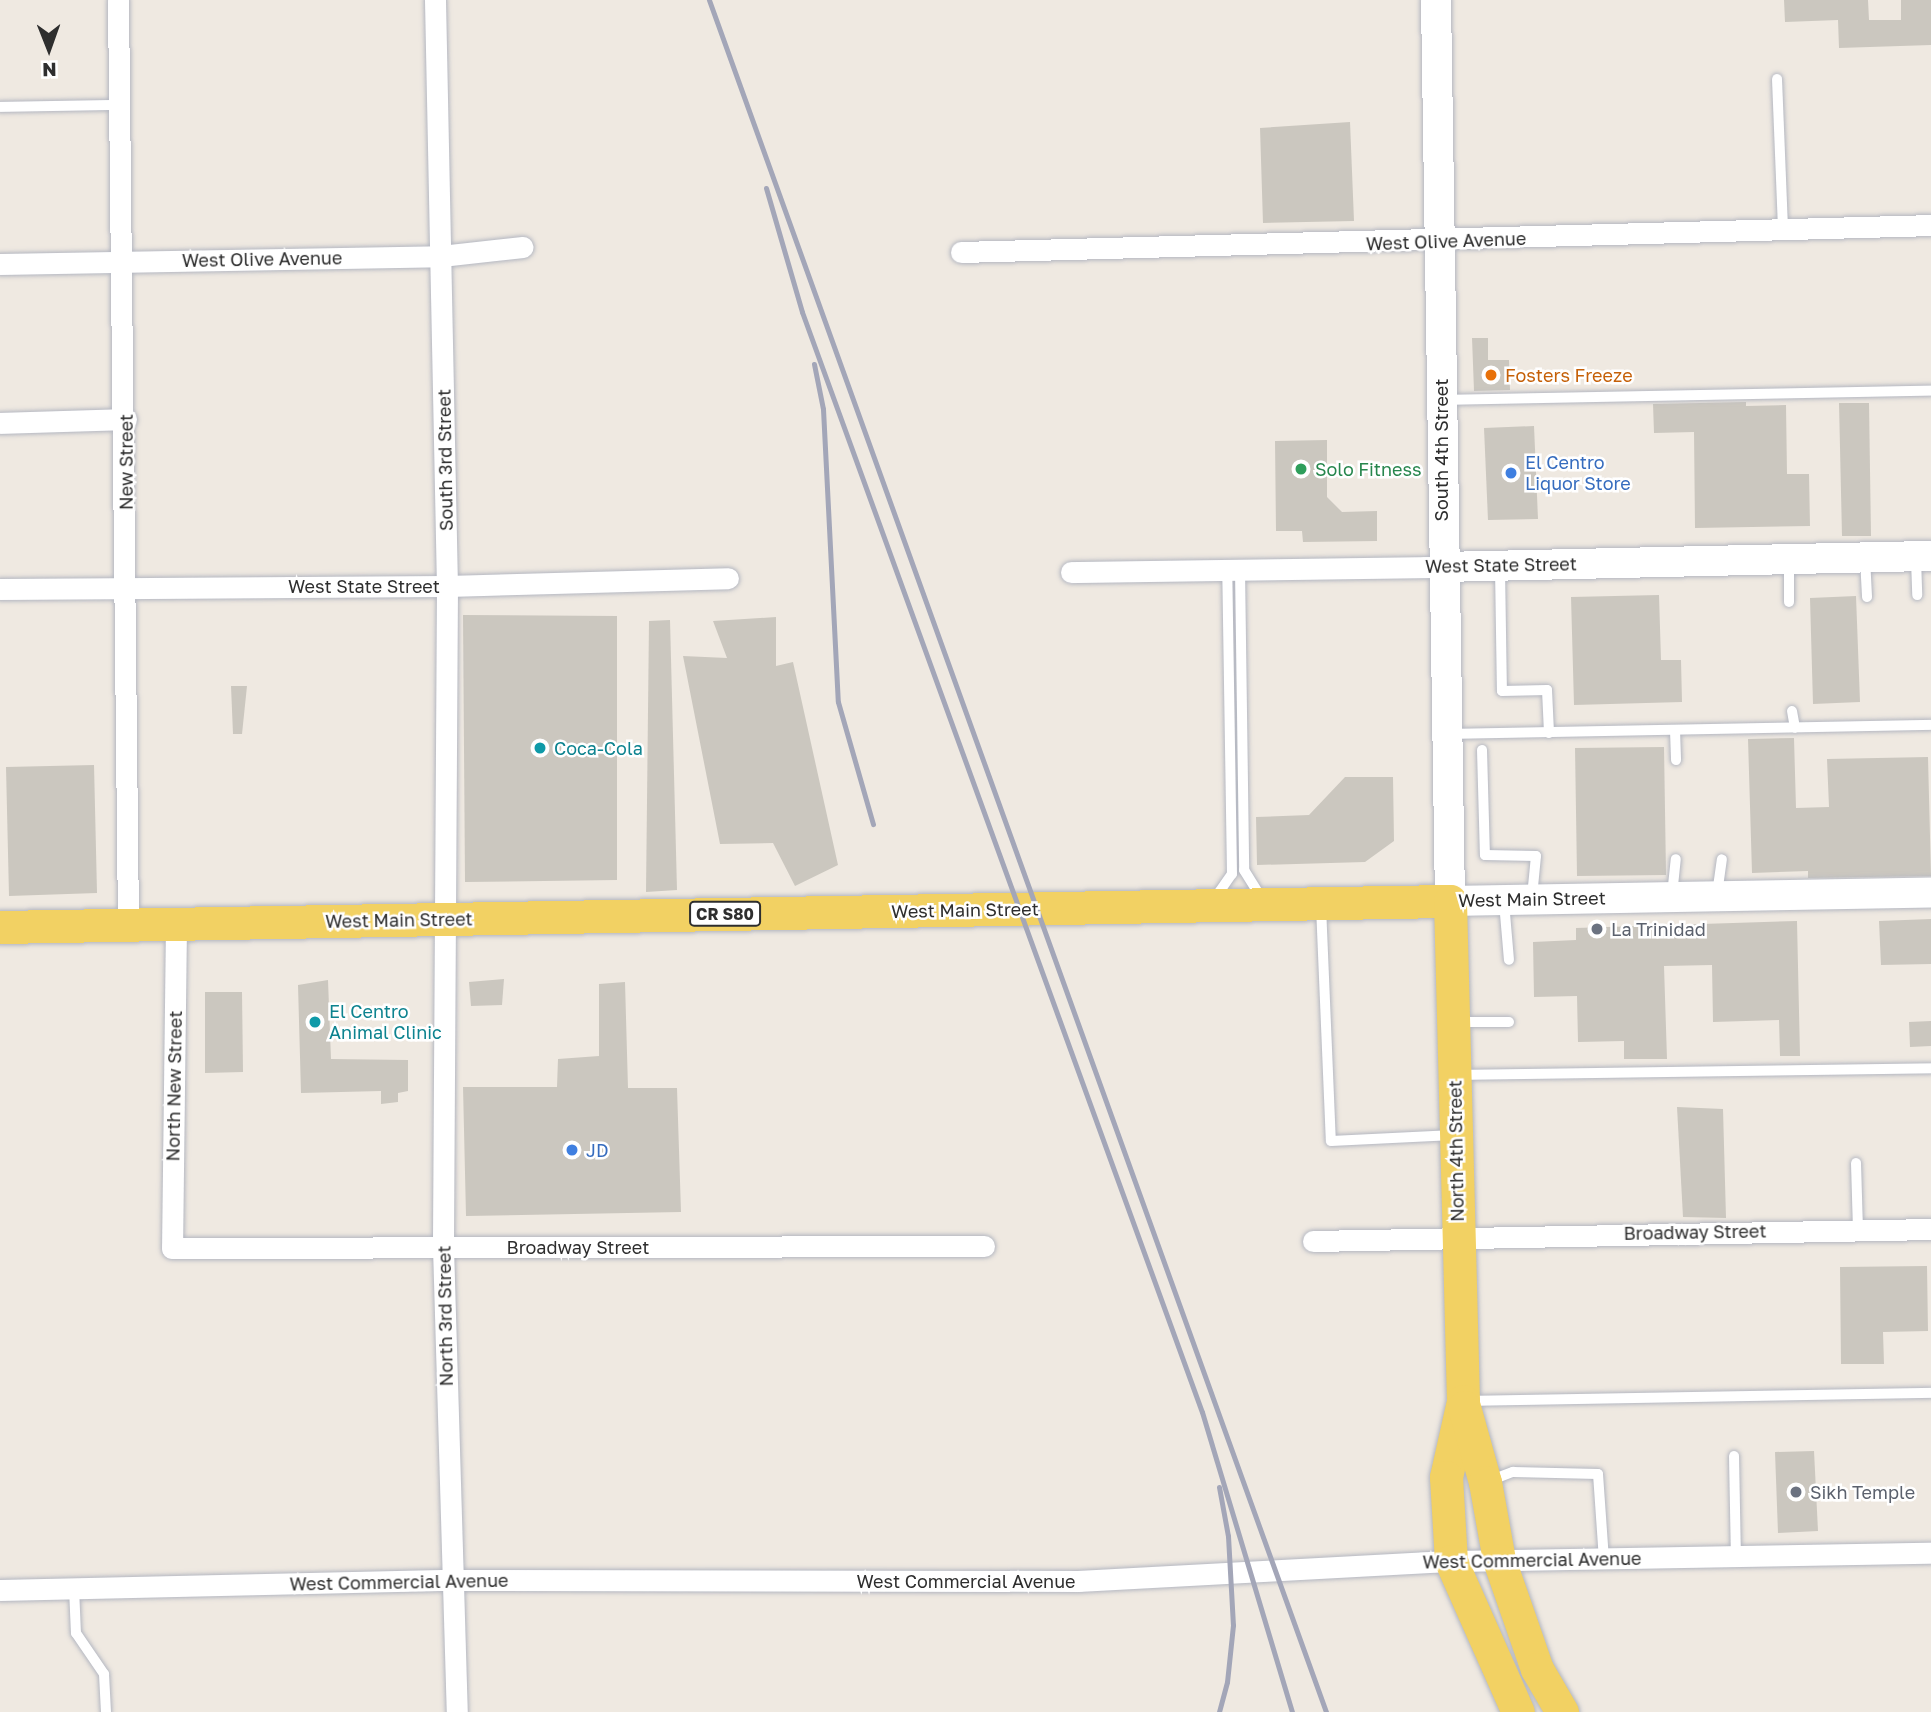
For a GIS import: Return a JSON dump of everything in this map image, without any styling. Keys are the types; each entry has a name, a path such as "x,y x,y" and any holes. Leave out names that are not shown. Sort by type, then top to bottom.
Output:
{"main road":[{"name":"West Main Street","path":"0,927 1450,901"},
{"name":"North 4th Street","path":"1450,901 1463,1401 1485,1482 1499,1560 1537,1670 1562,1712"},
{"name":"North 4th Street","path":"1463,1401 1446,1477 1451,1561 1518,1712"}],"street":[{"name":"New Street","path":"118,0 126,419 128,925"},
{"name":"South 3rd Street","path":"435,0 447,586 443,919"},
{"name":"South 4th Street","path":"1436,0 1442,567 1450,901"},
{"name":"West Olive Avenue","path":"961,252 1439,241 1931,225"},
{"name":"West Olive Avenue","path":"0,264 440,256 523,247"},
{"path":"0,423 126,419"},
{"name":"West State Street","path":"1071,572 1923,556"},
{"name":"West State Street","path":"0,589 127,585 447,586 728,578"},
{"name":"West Main Street","path":"1450,901 1931,893"},
{"name":"North 3rd Street","path":"443,919 443,1247 457,1712"},
{"name":"North New Street","path":"172,1248 176,924"},
{"name":"Broadway Street","path":"1313,1241 1458,1235 1931,1229"},
{"name":"Broadway Street","path":"172,1248 984,1246"},
{"name":"West Commercial Avenue","path":"0,1590 452,1580 1079,1581 1451,1561 1931,1553"}],"lane":[{"path":"1777,79 1783,230"},
{"path":"0,107 120,105"},
{"path":"1441,400 1931,391"},
{"path":"1917,595 1923,556"},
{"path":"1865,558 1867,597"},
{"path":"1789,559 1789,602"},
{"path":"1500,565 1502,691 1546,690 1549,733"},
{"path":"1233,570 1244,870 1266,904"},
{"path":"1210,905 1232,874 1233,570"},
{"path":"1792,711 1795,728"},
{"path":"1446,734 1931,725"},
{"path":"1675,730 1676,760"},
{"path":"1482,750 1485,855 1536,856 1518,900 1509,960"},
{"path":"1671,897 1676,859"},
{"path":"1717,896 1722,859"},
{"path":"1321,903 1331,1140 1456,1135"},
{"path":"1453,1023 1510,1022"},
{"path":"1455,1075 1931,1068"},
{"path":"1856,1163 1858,1230"},
{"path":"1463,1401 1931,1393"},
{"path":"1734,1456 1736,1556"},
{"path":"1485,1482 1513,1472 1598,1474 1604,1559"},
{"path":"74,1588 76,1633 104,1674 106,1712"}],"building":[{"path":"1784,0 1868,0 1869,20 1901,20 1901,0 1931,0 1931,45 1839,48 1838,20 1785,22"},
{"path":"1350,122 1354,221 1263,223 1260,128"},
{"name":"Fosters Freeze","path":"1472,338 1488,338 1488,360 1509,360 1510,390 1474,391"},
{"path":"1746,402 1746,406 1786,405 1787,474 1809,474 1810,526 1695,528 1694,432 1654,433 1653,404"},
{"path":"1839,403 1869,403 1871,536 1842,536"},
{"name":"El Centro Liquor Store","path":"1534,426 1538,519 1488,520 1484,428"},
{"name":"Solo Fitness","path":"1327,440 1327,497 1342,512 1377,511 1377,541 1303,542 1302,531 1276,531 1275,441"},
{"path":"1659,595 1661,660 1681,660 1682,702 1574,705 1571,597"},
{"path":"1856,596 1860,702 1813,704 1810,598"},
{"name":"Coca-Cola","path":"463,615 617,616 617,880 465,882"},
{"path":"776,617 776,666 793,662 838,865 795,886 773,843 720,844 683,656 727,658 713,621"},
{"path":"670,620 677,890 646,892 649,621"},
{"path":"231,686 247,686 242,734 233,734"},
{"path":"1794,738 1796,808 1829,807 1827,759 1928,757 1931,876 1808,878 1808,871 1752,873 1748,739"},
{"path":"1664,747 1666,875 1577,876 1575,748"},
{"path":"94,765 97,893 9,896 6,767"},
{"path":"1345,777 1393,777 1394,841 1365,862 1257,865 1256,817 1309,815"},
{"path":"1931,919 1931,964 1881,965 1879,921"},
{"path":"1797,921 1800,1056 1780,1056 1779,1020 1713,1022 1712,965 1664,966 1667,1059 1624,1059 1624,1041 1578,1042 1577,996 1534,997 1533,942 1576,940 1576,928"},
{"path":"504,979 502,1005 471,1006 469,982"},
{"name":"El Centro Animal Clinic","path":"328,980 331,1059 408,1060 408,1091 398,1093 398,1102 381,1104 381,1091 301,1093 298,985"},
{"name":"JD","path":"625,982 628,1088 677,1088 681,1212 466,1216 463,1087 557,1087 558,1059 599,1056 599,984"},
{"path":"205,992 242,992 243,1072 205,1073"},
{"path":"1931,1021 1931,1046 1910,1047 1909,1022"},
{"path":"1677,1107 1723,1109 1726,1218 1683,1217"},
{"path":"1927,1266 1928,1331 1883,1332 1884,1364 1841,1364 1840,1267"},
{"name":"Sikh Temple","path":"1814,1451 1818,1531 1778,1533 1775,1452"}],"railway":[{"path":"709,0 1326,1712"},
{"path":"766,188 802,312 1202,1412 1292,1712"},
{"path":"814,364 823,409 838,702 873,824"},
{"path":"1219,1487 1228,1536 1233,1625 1227,1682 1219,1712"}],"place":[{"name":"Fosters Freeze","path":"1491,375"},
{"name":"Solo Fitness","path":"1301,469"},
{"name":"El Centro Liquor Store","path":"1511,473"},
{"name":"Coca-Cola","path":"540,748"},
{"name":"La Trinidad","path":"1597,929"},
{"name":"El Centro Animal Clinic","path":"315,1022"},
{"name":"JD","path":"572,1150"},
{"name":"Sikh Temple","path":"1796,1492"}]}
